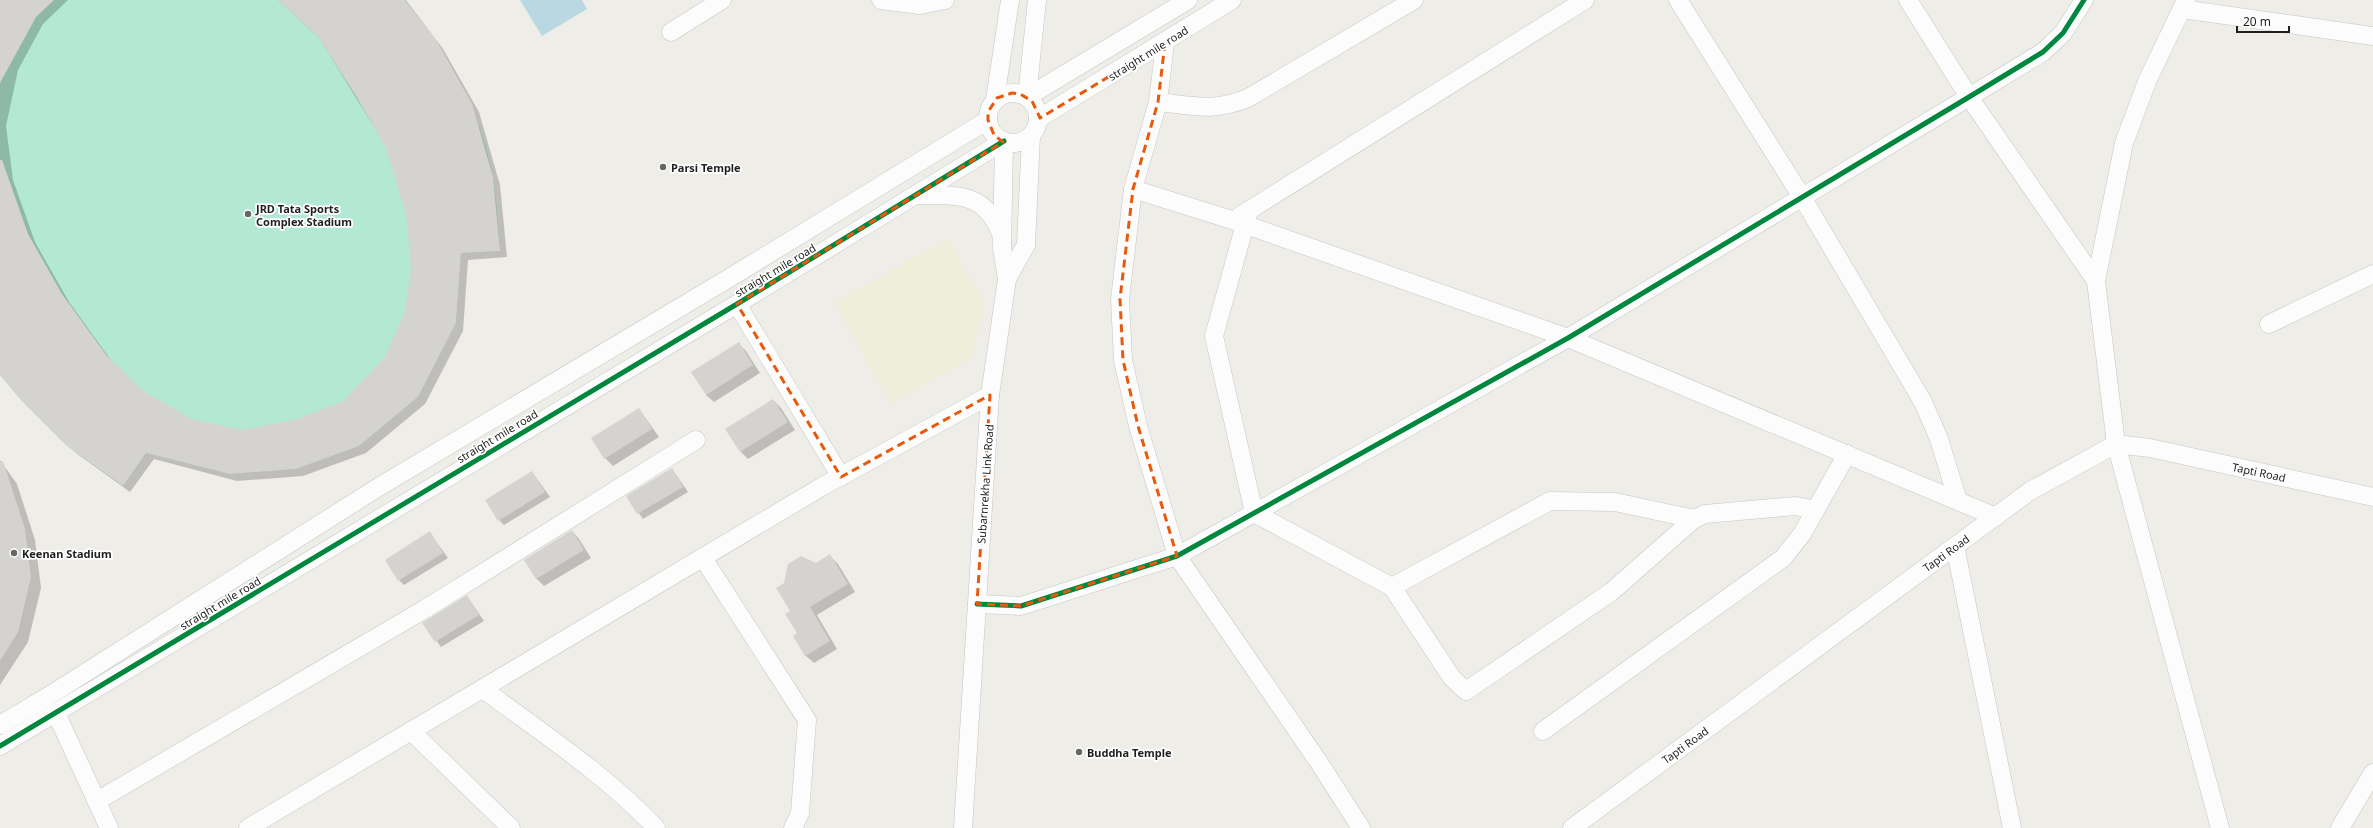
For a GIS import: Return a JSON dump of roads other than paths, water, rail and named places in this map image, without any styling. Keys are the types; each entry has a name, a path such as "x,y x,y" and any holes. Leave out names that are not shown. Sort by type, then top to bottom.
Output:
{"street":[{"path":"671,32 722,0"},
{"path":"881,0 920,5 945,0"},
{"path":"1004,141 994,135 988,120 988,112 995,100 1010,0"},
{"path":"1027,97 1037,0"},
{"path":"1027,97 1188,0"},
{"name":"straight mile road","path":"1038,118 1064,105 1232,0"},
{"path":"1158,102 1210,108 1229,106 1248,98 1414,0"},
{"path":"1585,0 1242,219 1214,336 1254,513 1392,587 1452,678 1466,691 1611,592 1694,519 1705,514 1796,506 1815,510"},
{"path":"1678,0 1802,197 1923,402 1939,439 1958,501"},
{"path":"1908,0 1970,97 2096,281"},
{"path":"977,604 1021,606 1177,556 1568,338 1970,97 2043,52 2063,33 2084,0"},
{"path":"2220,828 2116,444 2096,281 2124,143 2148,79 2184,4 2373,36"},
{"path":"1165,43 1158,102 1132,189 1120,299 1123,360 1138,426 1177,556 1318,761 1361,828"},
{"path":"995,100 1004,94 1012,93 1027,97 1036,106 1038,118 1031,136 1026,245 1007,279"},
{"name":"straight mile road","path":"0,725 47,697 376,488 726,280 988,120"},
{"name":"straight mile road","path":"0,746 737,304 1004,141 1020,142 1031,136"},
{"name":"Subarnrekha Link Road","path":"963,828 990,395 1007,279 1002,237 1004,141"},
{"path":"1132,189 1242,219 1568,338 1996,517"},
{"path":"916,195 950,195 972,200 986,208 995,218 1002,237"},
{"path":"2268,324 2373,274"},
{"path":"737,304 841,477"},
{"path":"248,828 841,477 990,395"},
{"path":"97,801 425,609 696,440"},
{"name":"Tapti Road","path":"1572,828 2030,491 2116,444 2150,448 2373,497"},
{"path":"1543,731 1783,558 1802,534 1847,454"},
{"path":"1392,587 1550,501 1615,502 1694,519"},
{"path":"1955,546 2012,828"},
{"path":"703,558 807,720 800,813 793,828"},
{"path":"483,689 629,799 656,828"},
{"path":"56,713 109,828"},
{"path":"411,731 511,828"},
{"path":"2340,828 2373,774"}],"water":[{"path":"520,0 582,0 587,9 542,36"}],"place":[{"name":"Parsi Temple","path":"663,167"},
{"name":"JRD Tata Sports Complex Stadium","path":"248,214"},
{"name":"Keenan Stadium","path":"14,553"},
{"name":"Buddha Temple","path":"1079,752"}]}
